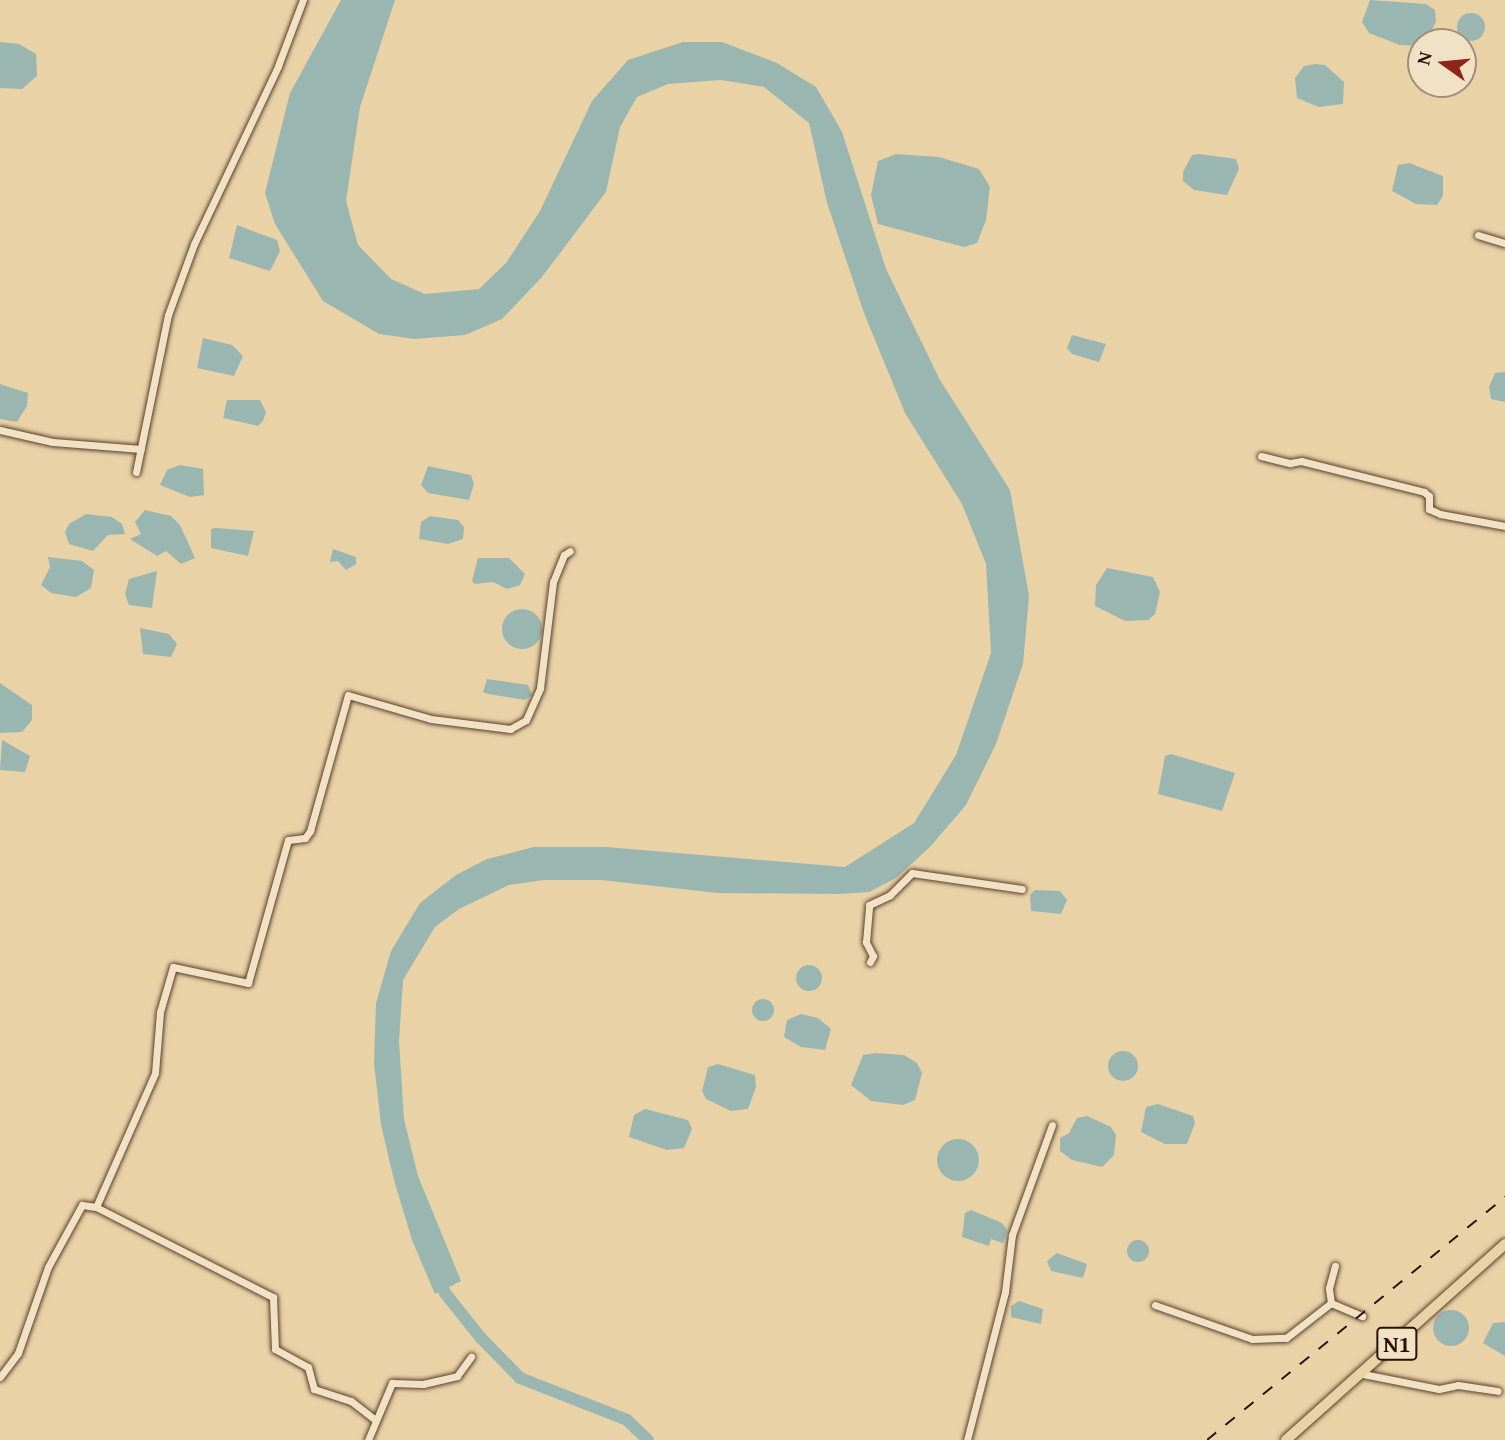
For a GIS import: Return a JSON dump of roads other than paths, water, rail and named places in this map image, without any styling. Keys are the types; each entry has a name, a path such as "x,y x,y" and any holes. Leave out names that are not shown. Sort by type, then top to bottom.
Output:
{"highway":[{"name":"N1","path":"1286,1440 1363,1374 1505,1244"}],"street":[{"path":"136,472 168,315 194,244 278,66 303,0"},
{"path":"1478,235 1505,243"},
{"path":"0,430 53,442 141,449"},
{"path":"1261,456 1290,463 1301,461 1424,492 1429,496 1429,509 1440,514 1505,526"},
{"path":"96,1208 155,1073 160,1012 173,967 248,984 288,840 305,838 310,831 348,695 430,719 510,729 526,720 540,688 553,582 564,555 570,551"},
{"path":"870,962 873,956 866,942 869,905 890,895 912,873 1022,889"},
{"path":"967,1440 1005,1292 1012,1234 1052,1125"},
{"path":"0,1377 18,1353 63,1233 82,1205 96,1208 273,1297 275,1349 308,1367 314,1389 351,1401 375,1420"},
{"path":"1331,1303 1329,1288 1335,1266"},
{"path":"1155,1305 1252,1339 1286,1338 1331,1303"},
{"path":"1331,1303 1362,1317"},
{"path":"368,1440 393,1383 423,1384 457,1376 471,1357"},
{"path":"1363,1374 1439,1389 1458,1385 1498,1391"}],"water":[{"path":"341,0 395,0 360,107 346,201 358,245 391,279 425,294 479,289 506,263 540,211 592,101 628,60 683,42 722,42 777,63 816,87 842,132 886,269 940,380 1010,490 1029,596 1023,664 996,744 966,805 930,847 896,878 869,892 840,894 718,893 601,880 544,880 509,885 459,909 435,927 403,980 399,1041 404,1119 418,1176 461,1281 435,1294 412,1240 394,1180 381,1125 374,1063 376,1003 391,951 420,903 456,875 487,859 534,847 606,847 845,867 914,823 956,755 991,653 986,564 962,504 905,413 864,313 827,203 809,123 764,87 721,80 668,84 637,97 620,127 606,192 542,277 502,319 465,335 414,339 379,334 323,301 275,224 265,193 290,93"},
{"path":"1370,0 1426,4 1435,10 1436,21 1433,28 1407,28 1407,45 1369,33 1362,22"},
{"path":"1466,14 1476,14 1484,22 1484,32 1477,39 1477,28 1457,28 1461,17"},
{"path":"0,42 19,44 36,54 37,76 22,89 0,88"},
{"path":"1325,65 1344,82 1343,104 1319,107 1297,98 1295,78 1304,66"},
{"path":"896,154 939,157 979,169 990,187 986,220 977,243 964,247 878,224 871,195 878,161"},
{"path":"1192,155 1236,159 1239,169 1227,195 1194,190 1183,181 1183,172"},
{"path":"1409,163 1443,176 1443,196 1437,205 1416,204 1392,191 1398,165"},
{"path":"237,225 277,240 280,251 270,271 229,258"},
{"path":"1072,335 1106,344 1099,362 1072,354 1067,348"},
{"path":"203,338 232,345 243,356 234,376 197,368"},
{"path":"1505,372 1505,402 1491,399 1489,387 1495,373"},
{"path":"0,384 28,393 27,406 17,422 0,419"},
{"path":"227,400 260,400 266,412 263,421 258,426 223,418"},
{"path":"180,465 203,469 204,495 190,497 160,485 167,470"},
{"path":"428,466 471,475 474,484 469,500 428,493 421,485"},
{"path":"145,510 171,516 180,525 195,558 181,564 166,551 157,556 130,539 141,534 135,522"},
{"path":"86,514 112,517 122,524 125,534 108,535 93,551 69,544 65,532 69,524"},
{"path":"430,516 458,520 464,527 463,539 448,544 419,539 421,522"},
{"path":"211,529 254,531 248,556 211,548"},
{"path":"333,549 356,557 356,564 346,570 338,561 330,562"},
{"path":"48,557 82,561 94,570 91,588 76,597 51,593 41,585 50,567"},
{"path":"478,558 509,558 525,574 520,585 507,589 493,582 475,584 472,581"},
{"path":"1107,568 1153,577 1160,592 1155,614 1148,620 1125,621 1095,606 1096,585"},
{"path":"157,571 152,608 129,605 125,594 129,579"},
{"path":"522,609 530,610 536,615 541,621 541,637 536,643 530,648 522,649 514,648 508,643 503,637 502,629 503,621 508,615 514,610"},
{"path":"140,628 169,634 177,644 171,657 143,654"},
{"path":"487,679 528,685 532,695 525,700 488,694 483,692"},
{"path":"0,683 32,705 32,720 22,732 0,733"},
{"path":"2,740 30,756 25,772 0,770"},
{"path":"1171,754 1235,773 1222,811 1158,794 1165,756"},
{"path":"1035,890 1060,891 1067,900 1061,914 1031,911 1030,895"},
{"path":"809,965 819,968 822,978 819,988 809,991 799,988 796,978 799,968"},
{"path":"763,999 771,1002 774,1010 771,1018 763,1021 755,1018 752,1010 755,1002"},
{"path":"801,1014 818,1018 831,1029 825,1050 801,1047 784,1037 787,1020"},
{"path":"1123,1051 1134,1055 1138,1066 1134,1077 1123,1081 1112,1077 1108,1066 1112,1055"},
{"path":"863,1055 904,1055 917,1063 922,1073 915,1100 903,1105 871,1101 851,1085"},
{"path":"718,1064 755,1075 756,1087 748,1109 731,1111 706,1099 702,1091 708,1067"},
{"path":"1158,1104 1193,1116 1195,1123 1187,1144 1165,1144 1141,1132 1146,1107"},
{"path":"645,1109 688,1120 692,1129 684,1148 667,1150 629,1137 634,1115"},
{"path":"1087,1116 1111,1127 1116,1135 1114,1155 1102,1167 1072,1160 1060,1151 1060,1138 1069,1133 1077,1118"},
{"path":"958,1139 973,1145 979,1160 973,1175 958,1181 943,1175 937,1160 943,1145"},
{"path":"971,1210 1002,1223 1007,1230 1003,1243 991,1239 989,1246 962,1237 965,1213"},
{"path":"1138,1240 1146,1243 1149,1251 1146,1259 1138,1262 1130,1259 1127,1251 1130,1243"},
{"path":"1057,1253 1087,1264 1083,1278 1051,1271 1047,1261"},
{"path":"1019,1301 1043,1309 1041,1324 1011,1317 1011,1306"},
{"path":"1451,1310 1464,1315 1469,1328 1464,1341 1451,1346 1438,1341 1433,1328 1438,1315"},
{"path":"1505,1322 1505,1356 1483,1343 1493,1323"}],"waterway":[{"path":"438,1274 445,1293 480,1337 520,1378 627,1420 648,1440"}],"railway":[{"path":"1207,1440 1505,1197"}]}
